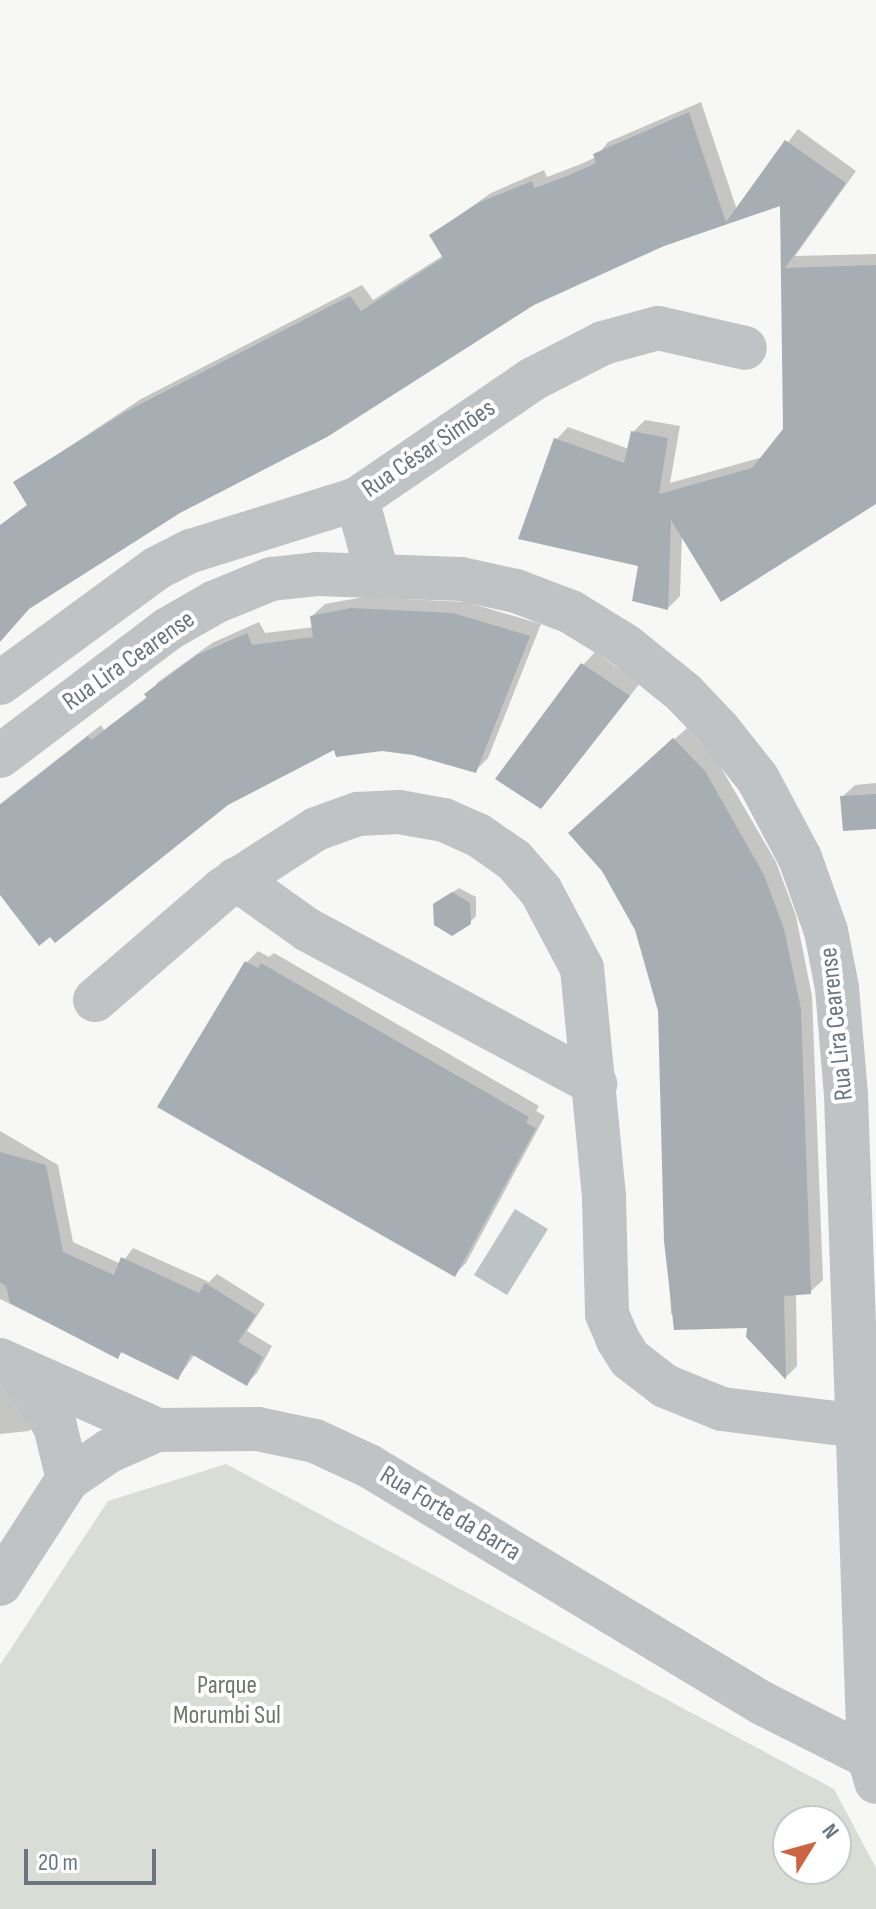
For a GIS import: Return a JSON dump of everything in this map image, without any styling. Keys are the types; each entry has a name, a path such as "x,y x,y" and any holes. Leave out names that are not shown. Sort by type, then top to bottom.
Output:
{"street":[{"name":"Rua César Simões","path":"0,683 157,568 191,551 357,499 533,379 632,332 658,328 745,348"},
{"path":"357,499 377,573"},
{"name":"Rua Lira Cearense","path":"0,756 168,629 215,602 271,579 377,573 461,579 516,591 571,612 626,646 684,693 758,779 800,858 826,931 843,1035 872,1770"},
{"path":"95,1000 236,879 316,829 358,814 414,814 444,820 478,835 514,860 560,919 582,968 595,1084 607,1314 630,1359 665,1386 722,1409 858,1426"},
{"path":"236,879 308,930 595,1084"},
{"path":"11,1366 55,1426 68,1479"},
{"name":"Rua Forte da Barra","path":"11,1366 157,1430 258,1429 315,1441 369,1466 872,1770"},
{"path":"0,1584 68,1479 109,1451 157,1430"}],"green space":[{"name":"Parque Morumbi Sul","path":"226,1464 834,1789 843,1805 772,1805 772,1885 852,1885 852,1823 876,1868 876,1909 0,1909 0,1665 108,1501"}],"shaded area":[{"path":"515,1209 548,1229 507,1295 474,1275"}],"building":[{"path":"689,112 726,222 785,140 846,183 785,268 876,265 876,504 721,602 671,520 668,610 632,601 638,566 518,539 554,438 624,463 631,431 668,438 659,494 752,468 783,429 780,206 664,246 534,305 327,437 180,513 29,609 0,642 0,525 27,505 13,482 127,411 350,296 361,311 443,258 429,235 480,202 532,181 535,188 567,176 596,163 593,154"},
{"path":"351,608 453,613 530,636 476,773 413,755 382,751 336,757 334,750 228,805 55,943 50,937 39,946 0,895 0,805 88,736 91,740 147,698 144,694 197,655 247,633 252,645 313,637 310,616"},
{"path":"581,663 630,696 541,809 495,779"},
{"path":"673,738 705,771 764,875 784,929 801,1009 811,1294 784,1296 786,1380 746,1337 747,1328 674,1330 664,1241 658,1011 635,930 602,871 568,833"},
{"path":"876,794 876,829 843,831 840,796"},
{"path":"452,892 470,903 471,924 452,936 434,925 433,904"},
{"path":"245,961 258,968 261,963 529,1117 526,1123 536,1128 455,1277 157,1107"},
{"path":"0,1152 46,1165 63,1252 114,1275 121,1257 199,1293 205,1283 256,1315 238,1342 263,1357 247,1386 191,1354 178,1380 121,1352 118,1359 10,1303 6,1286 0,1282"}]}
